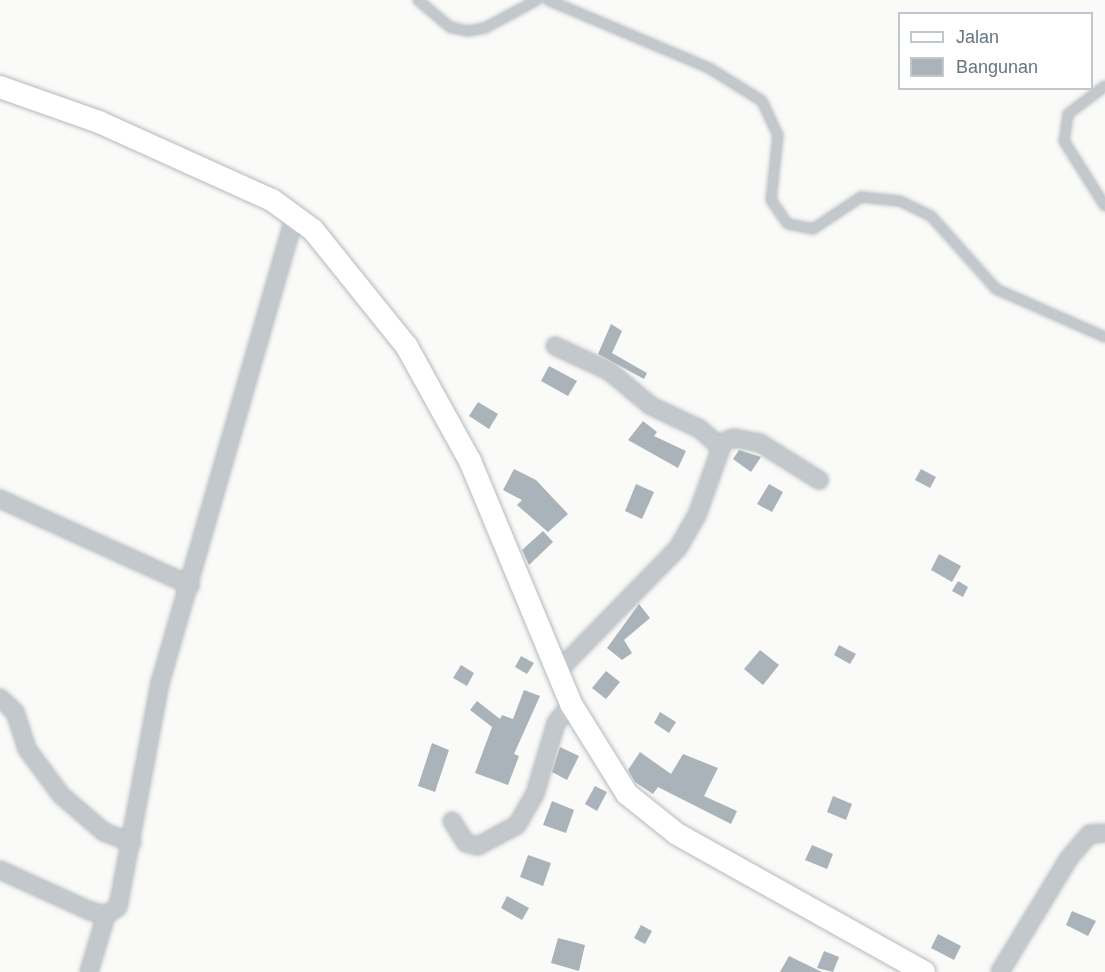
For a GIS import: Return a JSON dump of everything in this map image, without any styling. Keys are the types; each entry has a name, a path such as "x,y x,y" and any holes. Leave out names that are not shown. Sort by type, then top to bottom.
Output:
{"main road":[{"path":"0,87 99,122 295,214 347,266 407,347 470,461 571,704 615,778 652,816 924,972"}],"street":[{"path":"89,972 106,915 122,896 160,683 295,214"},
{"path":"555,346 609,371 651,406 720,443 734,438 760,443 819,480"},
{"path":"558,671 678,548 713,476 720,443"},
{"path":"0,499 190,585"},
{"path":"0,698 15,712 27,749 61,795 104,832 132,843"},
{"path":"452,821 466,843 478,846 518,825 535,794 556,723 571,704"},
{"path":"1000,972 1069,858 1090,834 1105,833"},
{"path":"0,870 106,915"}],"lane":[{"path":"418,0 450,27 476,31 537,0"},
{"path":"548,0 709,68 762,101 778,135 771,200 788,224 813,229 861,197 900,201 931,216 996,289 1105,337"},
{"path":"1105,86 1068,114 1064,134 1069,154 1105,206"}],"building":[{"path":"611,324 622,331 612,353 647,373 644,379 598,354"},
{"path":"549,366 577,381 568,396 541,381"},
{"path":"478,402 498,414 489,429 469,416"},
{"path":"643,421 657,432 654,436 686,451 678,468 628,440"},
{"path":"739,450 761,457 751,472 733,459"},
{"path":"514,469 536,480 568,514 548,532 517,505 522,500 503,490"},
{"path":"921,469 936,477 930,488 915,480"},
{"path":"636,484 654,492 642,519 625,511"},
{"path":"769,484 783,492 772,512 757,504"},
{"path":"543,531 553,542 529,565 522,550"},
{"path":"939,554 961,566 952,582 931,570"},
{"path":"958,581 968,587 963,597 952,591"},
{"path":"639,604 650,618 624,640 632,653 622,660 607,648"},
{"path":"839,645 856,654 850,664 834,655"},
{"path":"760,650 779,665 763,685 744,669"},
{"path":"521,656 534,663 527,674 515,667"},
{"path":"461,665 474,673 467,686 453,678"},
{"path":"606,671 620,682 606,699 592,688"},
{"path":"524,690 540,696 514,754 519,756 508,785 475,773 492,727 470,710 477,701 500,719 502,715 513,719"},
{"path":"660,712 676,722 669,733 654,723"},
{"path":"432,743 449,750 435,792 418,786"},
{"path":"560,747 579,756 567,780 552,772"},
{"path":"640,752 671,774 683,754 718,768 704,796 737,811 731,824 658,787 653,794 635,782 628,770"},
{"path":"595,786 607,792 597,811 585,804"},
{"path":"833,796 852,804 846,820 827,812"},
{"path":"552,801 574,810 566,833 543,825"},
{"path":"812,845 833,854 827,869 805,860"},
{"path":"528,855 551,863 543,886 520,877"},
{"path":"507,896 529,908 522,920 501,908"},
{"path":"1072,911 1096,921 1088,936 1066,925"},
{"path":"641,925 652,931 645,944 634,938"},
{"path":"938,934 961,946 954,960 931,948"},
{"path":"558,938 585,945 579,971 551,963"},
{"path":"824,951 839,957 833,972 817,968"},
{"path":"789,956 822,972 780,972"}]}
